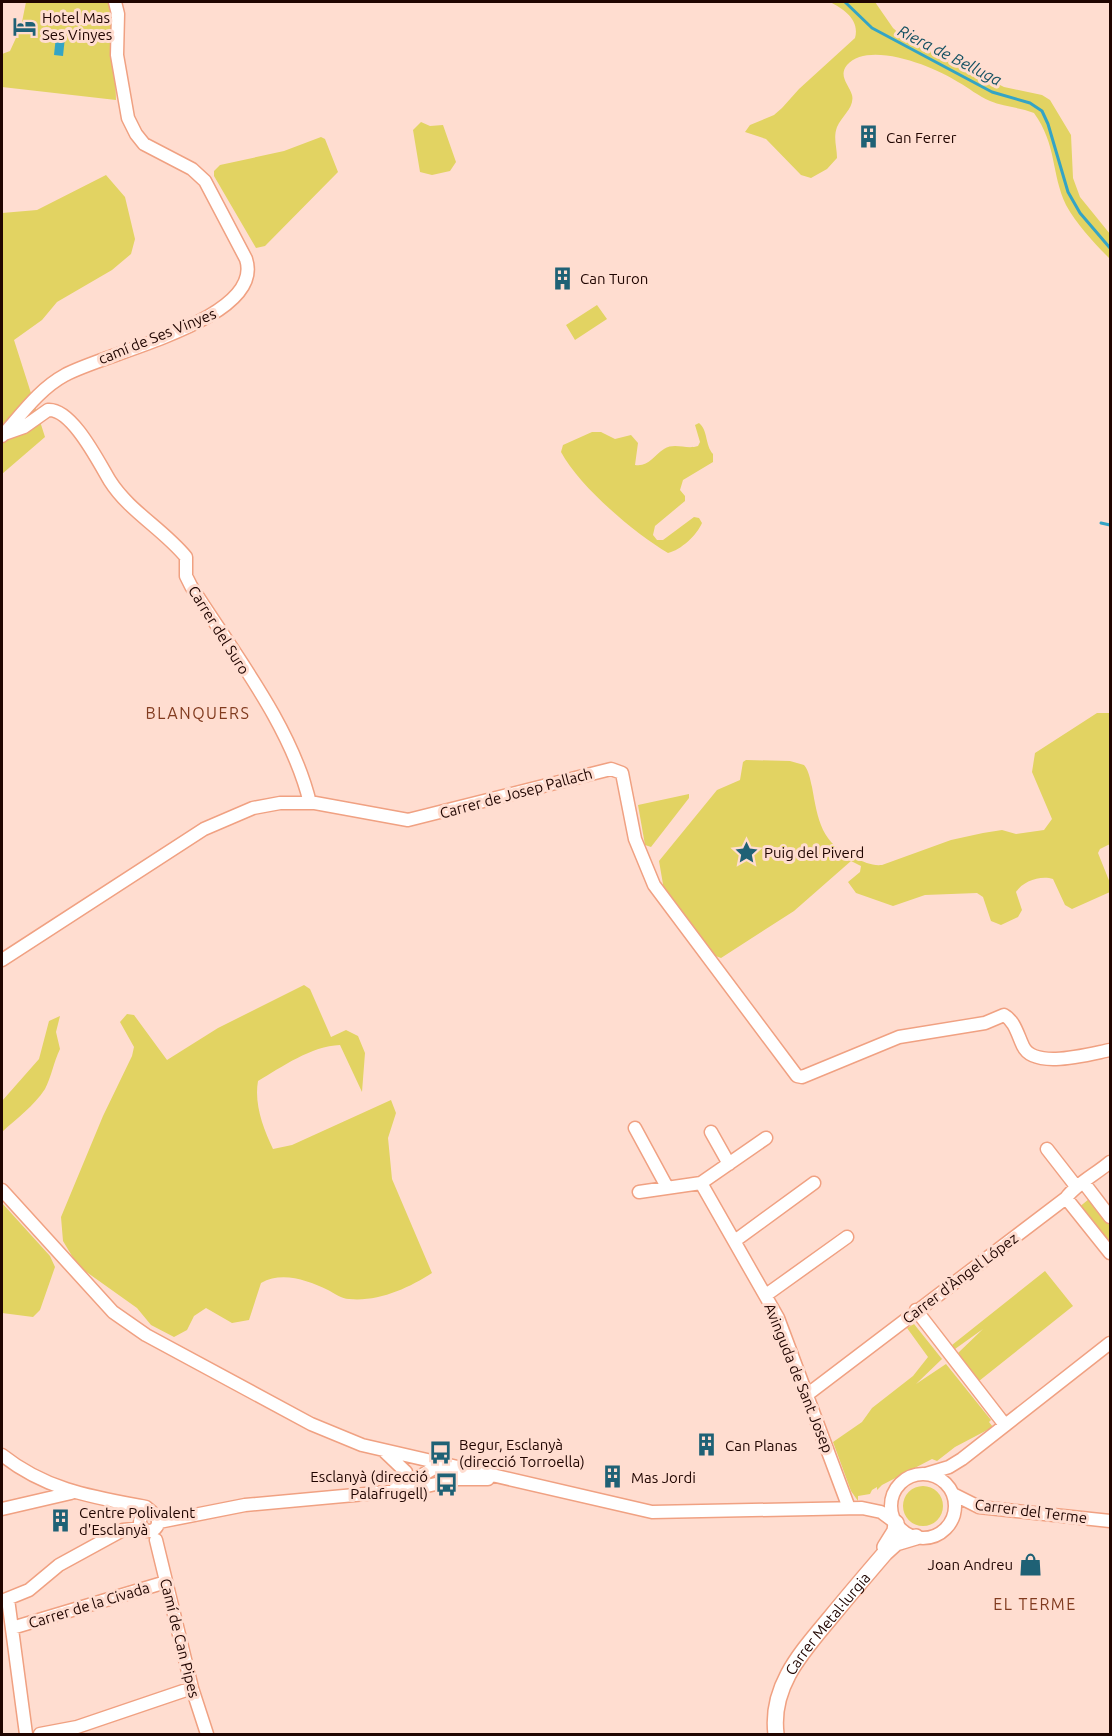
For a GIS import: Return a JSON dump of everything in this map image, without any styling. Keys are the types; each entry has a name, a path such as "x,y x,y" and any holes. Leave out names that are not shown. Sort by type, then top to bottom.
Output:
{"main road":[{"name":"Carrer Metal·lurgia","path":"771,1734 771,1714 784,1671 807,1638 890,1542 896,1523"},
{"name":"Carrer Metal·lurgia","path":"776,1734 775,1713 779,1693 795,1660 885,1553 896,1543 916,1537"}],"street":[{"name":"camí de Ses Vinyes","path":"2,435 37,396 64,375 208,317 237,296 244,286 248,265 246,259 205,181 192,169 144,144 128,118 117,55 118,14 115,2"},
{"name":"Carrer del Suro","path":"2,435 16,431 48,410 61,414 91,447 111,483 123,497 186,556 186,576 191,586 284,730 304,780 310,803"},
{"name":"Carrer de Josep Pallach","path":"2,960 204,829 253,808 280,803 337,805 408,820 557,781 617,770 624,778 635,839 654,885 797,1076 802,1077 899,1037 985,1023 1004,1015 1010,1019 1024,1050 1033,1058 1045,1060 1110,1050"},
{"path":"635,1128 667,1187"},
{"path":"711,1132 729,1164"},
{"path":"639,1192 701,1182 766,1138"},
{"path":"1047,1149 1110,1217"},
{"name":"Carrer d'Àngel López","path":"808,1394 1110,1162"},
{"name":"Avinguda de Sant Josep","path":"701,1182 736,1240 778,1318 856,1508"},
{"path":"736,1240 814,1183"},
{"path":"2,1190 77,1276 113,1312 311,1424 362,1445 652,1512 856,1508 881,1512 904,1532 916,1537 934,1536 948,1526 954,1516 950,1489 962,1459"},
{"path":"1066,1198 1110,1253"},
{"path":"766,1295 847,1237"},
{"path":"916,1310 1005,1425"},
{"path":"856,1508 896,1488 904,1480 949,1467 962,1459 1110,1343"},
{"path":"382,1449 406,1472 405,1479 391,1490"},
{"path":"2,1455 42,1479 72,1493 146,1507 157,1519"},
{"path":"421,1458 434,1468"},
{"path":"391,1490 409,1484 434,1468 456,1466"},
{"path":"432,1483 434,1468"},
{"path":"926,1474 937,1477 950,1489"},
{"path":"42,1479 52,1488 52,1493 46,1497"},
{"path":"157,1519 245,1505 409,1490 458,1479 511,1479"},
{"path":"896,1488 892,1499 892,1513 896,1523"},
{"name":"Carrer del Terme","path":"950,1489 979,1507 1110,1521"},
{"path":"2,1509 46,1497 72,1493"},
{"path":"26,1734 12,1628 5,1600 29,1590 59,1565 129,1527 154,1530 157,1519"},
{"name":"Camí de Can Pipes","path":"157,1519 156,1540 192,1688 207,1734"},
{"path":"144,1529 156,1540"},
{"name":"Carrer de la Civada","path":"12,1628 166,1582"},
{"path":"40,1734 77,1727 192,1688"}],"shaded area":[{"path":"26,2 110,2 113,5 116,100 2,87 2,54 10,51 21,27"},
{"path":"830,2 875,2 893,28 903,37 1004,87 1042,95 1050,100 1071,135 1073,178 1080,197 1110,234 1110,259 1081,227 1066,205 1047,136 1034,113 990,101 948,76 919,63 886,55 870,55 857,58 847,65 844,77 852,95 852,104 837,127 835,139 837,158 827,169 811,178 801,175 766,139 745,132 750,125 774,115 855,38 855,26 850,16"},
{"path":"421,122 430,126 443,125 456,162 450,171 432,175 420,172 413,130"},
{"path":"321,137 325,139 338,172 265,246 256,248 214,176 214,171 220,165 284,151"},
{"path":"106,175 125,197 135,239 131,254 112,270 57,302 42,320 14,340 45,437 2,474 2,213 37,210"},
{"path":"597,305 607,319 575,340 566,325"},
{"path":"699,423 713,454 713,462 683,480 680,490 685,496 685,501 655,526 653,535 657,540 663,540 694,517 699,518 702,523 688,541 668,553 639,534 608,508 569,465 561,452 563,445 592,432 601,432 615,439 631,435 638,443 635,465 640,465 668,447 698,446 700,442 695,425"},
{"path":"1097,713 1110,713 1110,844 1100,849 1098,853 1110,883 1110,892 1072,909 1065,905 1053,879 1048,878 1038,878 1019,888 1016,892 1022,910 1018,917 1001,925 991,921 983,897 977,893 925,895 893,906 856,893 848,882 860,872 861,866 851,861 794,911 721,958 713,955 664,890 659,861 717,790 740,780 743,762 746,760 790,761 804,765 809,775 819,820 828,838 835,846 855,858 882,865 951,840 983,833 1002,830 1016,834 1044,830 1052,819 1032,772 1035,753"},
{"path":"689,794 689,798 651,847 645,845 638,805"},
{"path":"304,985 310,989 331,1037 346,1030 358,1036 365,1053 362,1092 340,1045 318,1049 297,1058 258,1081 258,1107 269,1141 273,1149 292,1145 391,1100 396,1113 388,1138 392,1179 432,1273 393,1293 360,1299 344,1298 320,1286 294,1278 269,1279 261,1283 249,1320 232,1323 206,1308 194,1316 187,1330 174,1337 151,1325 137,1308 78,1266 63,1241 61,1217 103,1116 132,1056 134,1047 120,1022 127,1014 134,1015 167,1060 218,1028"},
{"path":"60,1016 56,1032 60,1049 45,1089 30,1107 2,1132 2,1101 39,1059 49,1021"},
{"path":"1089,1199 1110,1226 1110,1249 1078,1208"},
{"path":"2,1203 50,1256 55,1267 40,1310 33,1317 2,1313"},
{"path":"1045,1271 1073,1306 979,1381 958,1353 983,1329 955,1349 952,1345"},
{"path":"914,1324 942,1359 916,1384 946,1364 991,1420 989,1422 993,1427 955,1447 937,1461 932,1459 882,1485 877,1490 877,1487 870,1494 858,1496 858,1501 851,1491 833,1442 862,1422 872,1408 913,1376 928,1357 907,1328"},
{"path":"923,1486 937,1492 943,1506 937,1520 923,1526 909,1520 903,1506 909,1492"}],"water":[{"path":"56,36 65,37 63,56 54,55"}],"waterway":[{"name":"Riera de Belluga","path":"845,2 872,28 992,92 1030,103 1042,111 1068,192 1080,213 1110,248"},
{"path":"1101,523 1110,525"}],"place":[{"name":"Hotel Mas Ses Vinyes","path":"24,26"},
{"name":"Can Ferrer","path":"868,137"},
{"name":"Can Turon","path":"562,278"},
{"name":"Puig del Piverd","path":"746,852"},
{"name":"Can Planas","path":"707,1445"},
{"name":"Begur, Esclanyà (direcció Torroella)","path":"441,1453"},
{"name":"Mas Jordi","path":"613,1477"},
{"name":"Esclanyà (direcció Palafrugell)","path":"446,1485"},
{"name":"Centre Polivalent d'Esclanyà","path":"61,1521"},
{"name":"Joan Andreu","path":"1031,1564"}],"district":[{"name":"BLANQUERS","path":"198,713"},
{"name":"EL TERME","path":"1035,1604"}]}
